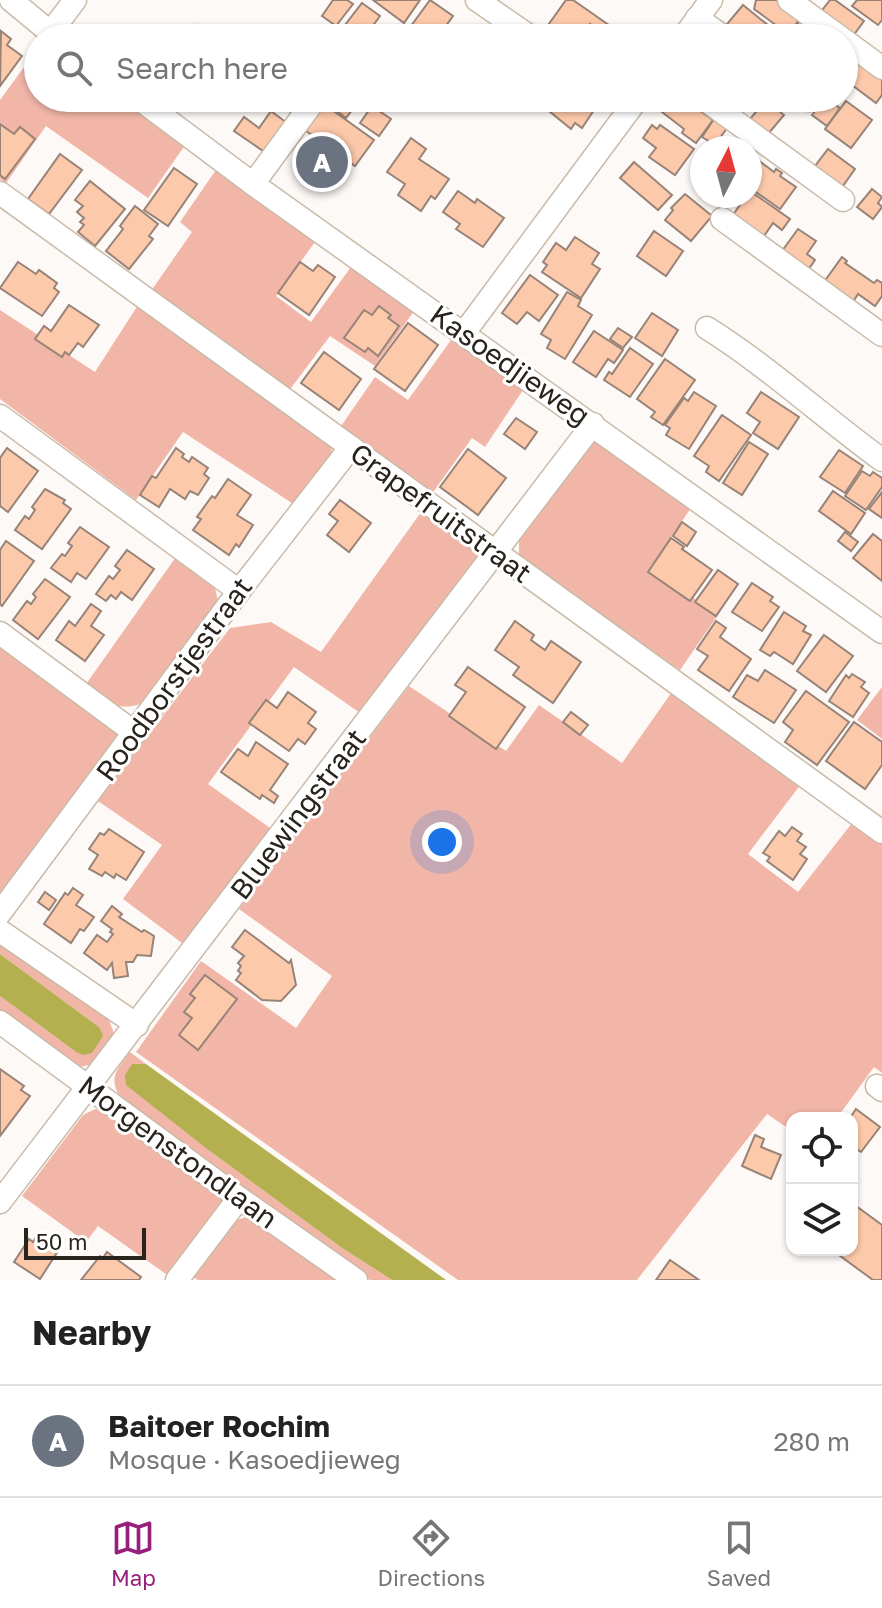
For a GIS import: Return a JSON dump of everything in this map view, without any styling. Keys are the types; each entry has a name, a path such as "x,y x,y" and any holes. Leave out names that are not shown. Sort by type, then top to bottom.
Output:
{"street":[{"path":"11,0 40,24"},
{"path":"61,24 75,0"},
{"path":"477,0 512,24"},
{"path":"789,0 822,24"},
{"path":"691,24 702,6 715,24"},
{"path":"858,51 882,68"},
{"name":"Kasoedjieweg","path":"157,112 882,632"},
{"path":"259,188 307,112"},
{"path":"464,333 621,112"},
{"path":"722,112 843,200"},
{"path":"259,188 306,137"},
{"name":"Grapefruitstraat","path":"0,193 882,832"},
{"path":"722,219 882,335"},
{"path":"707,328 751,356 882,460"},
{"path":"0,416 239,591"},
{"name":"Bluewingstraat","path":"0,1202 593,424"},
{"name":"Roodborstjestraat","path":"0,913 239,591 351,447"},
{"path":"0,633 135,733"},
{"path":"0,931 137,1025"},
{"name":"Morgenstondlaan","path":"0,1022 356,1280"},
{"path":"177,1280 239,1198"}],"shaded area":[{"path":"24,67 24,112 149,112 188,141 148,198 46,126 6,183 0,179 0,100"},
{"path":"220,164 320,235 276,296 311,322 356,260 419,304 375,366 330,336 288,392 151,291 192,232 180,222"},
{"path":"138,305 332,445 331,460 295,505 183,432 136,500 0,399 0,310 95,372"},
{"path":"456,333 527,384 485,447 472,438 431,495 339,429 375,377 408,400"},
{"path":"602,442 693,505 650,568 718,615 680,670 519,557 519,540 524,529 588,445"},
{"path":"424,508 475,543 478,565 363,715 294,667 208,784 273,830 186,946 123,899 162,845 98,801 230,628 271,622 321,652"},
{"path":"178,554 213,579 218,601 140,704 124,707 110,703 84,687"},
{"path":"0,642 110,724 119,735 0,901"},
{"path":"409,686 506,751 539,705 622,763 674,689 804,780 748,854 798,892 856,818 882,836 882,1073 874,1067 841,1112 786,1112 786,1127 767,1114 637,1280 458,1280 136,1052 201,961 296,1028 332,976 239,909"},
{"path":"882,687 882,739 857,720"},
{"path":"0,937 107,1015 115,1036 95,1064 79,1067 0,1013 0,996 76,1052 99,1027 0,954"},
{"path":"0,954 99,1027 103,1036 92,1053 84,1055 76,1052 0,996"},
{"path":"130,1052 146,1064 131,1064 211,1152 342,1248 392,1280 370,1280 122,1101 114,1081 120,1065"},
{"path":"132,1064 146,1064 446,1280 392,1280 342,1248 126,1085 125,1075"},
{"path":"95,1109 105,1109 224,1196 225,1210 173,1279 98,1226 86,1242 22,1196 83,1115"},
{"path":"246,1217 257,1220 341,1280 198,1280 193,1277 234,1221"}],"building":[{"path":"333,0 347,0 353,4 338,24 322,16"},
{"path":"373,0 420,0 404,23"},
{"path":"430,0 453,16 447,24 412,24"},
{"path":"566,0 573,0 607,24 590,24 549,24"},
{"path":"756,0 777,0 801,18 796,24 774,24 754,9"},
{"path":"830,0 835,0 864,21 858,29 858,24 828,24 816,18"},
{"path":"857,0 882,0 882,20 878,25 852,6"},
{"path":"362,3 380,16 374,24 346,24"},
{"path":"743,5 767,24 727,24"},
{"path":"1,31 11,39 7,45 22,56 0,86"},
{"path":"858,61 882,79 882,95 876,103 858,90"},
{"path":"858,110 872,120 851,148 825,129 838,112"},
{"path":"270,112 287,123 266,153 234,131 244,117 259,128"},
{"path":"314,112 335,112 374,140 355,166 302,128"},
{"path":"368,112 381,112 391,119 379,136 360,123"},
{"path":"550,112 593,112 582,128 575,123 571,129"},
{"path":"662,112 702,112 713,120 701,136 690,136 690,139 682,133 684,129"},
{"path":"756,112 780,112 784,115 768,134 750,119"},
{"path":"814,112 837,112 827,126 812,115"},
{"path":"714,119 727,128 721,136 703,136"},
{"path":"0,124 14,134 20,127 35,139 5,179 0,175"},
{"path":"652,125 657,129 660,125 690,146 690,154 675,175 649,157 656,148 643,138"},
{"path":"411,138 426,149 419,159 449,179 435,199 431,196 421,211 398,195 405,184 387,172"},
{"path":"311,143 344,161 333,181 301,163"},
{"path":"828,149 855,169 840,190 812,170"},
{"path":"60,154 82,170 49,214 28,199"},
{"path":"634,162 672,195 658,210 620,178"},
{"path":"762,163 774,172 776,169 782,173 780,176 796,187 780,209 762,196"},
{"path":"174,168 197,184 168,226 144,210"},
{"path":"90,181 125,209 95,246 78,232 84,225 80,222 84,218 77,212 83,206 75,200"},
{"path":"872,189 882,197 878,203 882,207 873,219 857,207"},
{"path":"458,191 475,203 477,199 504,218 483,247 456,229 460,224 443,212"},
{"path":"685,194 690,198 690,208 702,208 712,216 691,241 665,220 673,210 671,208"},
{"path":"762,199 790,219 782,230 773,223 764,236 733,215 738,208 762,208"},
{"path":"135,206 158,224 149,236 153,239 129,269 106,251"},
{"path":"798,229 816,241 807,254 815,260 808,270 782,251"},
{"path":"654,231 683,251 666,276 637,256"},
{"path":"575,237 599,253 592,264 600,269 581,298 542,272 547,265 543,262 556,243 566,250"},
{"path":"842,257 847,261 845,263 874,283 877,280 882,283 882,296 875,306 858,294 853,302 824,282"},
{"path":"18,262 36,274 39,270 57,283 54,288 59,292 42,316 0,288"},
{"path":"300,262 313,271 318,265 335,277 309,315 278,293"},
{"path":"530,275 558,295 539,321 527,312 517,324 502,313"},
{"path":"567,292 581,300 578,306 592,315 565,359 547,348 551,340 541,334"},
{"path":"69,305 99,325 83,347 78,343 69,355 65,352 62,357 35,339 44,326 51,331"},
{"path":"379,306 399,326 378,356 368,348 365,352 344,338 364,310 372,315"},
{"path":"652,313 678,330 662,356 635,338"},
{"path":"408,323 438,345 405,391 374,369"},
{"path":"618,328 632,337 623,348 610,339"},
{"path":"594,331 623,350 614,363 608,359 596,377 573,362"},
{"path":"630,348 653,364 630,397 604,380 609,372 612,374"},
{"path":"324,352 361,379 339,410 301,383"},
{"path":"665,359 695,380 663,425 651,417 655,412 637,399"},
{"path":"694,392 716,406 689,449 666,435 670,428 665,425 684,398 688,401"},
{"path":"761,392 799,417 778,449 753,433 760,422 747,413"},
{"path":"722,415 751,435 719,481 706,472 709,466 694,456"},
{"path":"516,418 537,432 525,449 504,434"},
{"path":"749,442 768,454 742,495 723,483"},
{"path":"7,448 38,471 8,512 0,506 0,458"},
{"path":"176,448 189,462 192,457 208,468 204,474 209,478 198,495 190,491 185,499 170,489 159,507 140,495"},
{"path":"468,449 506,478 478,515 440,487"},
{"path":"839,450 863,466 845,493 820,477"},
{"path":"862,471 870,476 873,472 882,478 882,487 866,510 845,496"},
{"path":"228,479 251,495 237,515 253,525 239,547 236,544 229,555 193,530 201,519 197,517"},
{"path":"45,489 65,500 63,503 71,509 42,549 15,530 25,516 29,519 35,510 32,507"},
{"path":"833,491 865,513 851,534 819,511"},
{"path":"882,492 882,518 869,509"},
{"path":"340,500 371,523 349,552 327,535 338,521 329,514"},
{"path":"682,522 696,532 687,546 673,536"},
{"path":"80,527 109,547 86,579 77,573 71,582 51,568 62,554 65,556 72,546 68,543"},
{"path":"845,532 858,542 851,551 838,541"},
{"path":"873,534 882,541 882,581 853,558"},
{"path":"671,538 712,570 690,601 648,572"},
{"path":"6,541 34,561 2,606 0,550"},
{"path":"127,550 154,569 132,600 121,592 116,599 111,595 106,601 96,594 109,576 113,579 120,570 115,566"},
{"path":"718,570 738,584 716,616 695,602"},
{"path":"45,579 70,597 38,639 13,620 27,601 31,604 36,597 33,594"},
{"path":"752,583 773,597 770,601 779,607 762,631 732,612"},
{"path":"91,604 101,611 91,626 104,635 85,661 56,640 69,621 75,626"},
{"path":"784,612 806,626 803,631 811,635 793,664 774,652 770,656 760,650"},
{"path":"515,621 534,635 531,640 545,650 551,641 581,662 553,703 513,675 519,667 495,650"},
{"path":"716,621 726,628 720,637 751,659 729,691 698,670 708,656 697,649"},
{"path":"824,635 853,656 826,692 797,671"},
{"path":"468,667 525,707 496,749 449,716 466,692 455,685"},
{"path":"765,670 796,690 774,723 733,697 747,675 758,681"},
{"path":"852,674 865,682 861,687 869,693 853,717 829,701 846,675 849,678"},
{"path":"806,691 849,722 817,765 785,742 793,730 783,722"},
{"path":"288,692 316,712 308,723 316,729 305,744 298,739 289,751 249,723 266,700 277,708"},
{"path":"571,712 588,725 580,735 563,722"},
{"path":"854,722 882,742 882,765 865,789 826,761"},
{"path":"256,742 288,764 270,790 278,796 274,803 262,795 260,799 221,772 238,749 248,756"},
{"path":"792,827 802,834 797,841 806,847 800,854 807,859 793,880 767,861 770,857 763,853 779,831 785,836"},
{"path":"109,829 144,852 126,880 116,874 114,878 105,872 102,876 89,869 98,855 89,849 100,833 104,835"},
{"path":"73,888 83,895 76,905 94,917 84,931 80,929 71,943 44,924 65,893 68,895"},
{"path":"45,892 56,900 49,910 38,902"},
{"path":"112,906 122,914 119,917 154,936 151,956 137,955 133,962 126,962 128,976 114,978 112,963 107,970 84,953 97,935 107,942 113,934 110,932 112,929 101,921"},
{"path":"245,930 289,963 291,960 296,985 281,1001 262,1000 236,980 241,973 238,963 244,956 232,947"},
{"path":"205,975 237,999 198,1050 179,1035 192,1018 184,1012 195,998 190,994"},
{"path":"0,1069 24,1086 21,1090 30,1096 0,1136"},
{"path":"856,1109 880,1127 861,1152 858,1150 858,1112 854,1112"},
{"path":"755,1135 764,1139 761,1147 781,1155 771,1179 742,1166"},
{"path":"858,1207 882,1225 882,1280 873,1280 840,1256 858,1256"},
{"path":"36,1237 58,1251 40,1279 14,1262 29,1239 33,1242"},
{"path":"107,1252 141,1277 139,1280 81,1280 100,1256 103,1258"},
{"path":"670,1260 699,1280 656,1280"}],"place":[{"name":"Baitoer Rochim","path":"322,162"}]}
